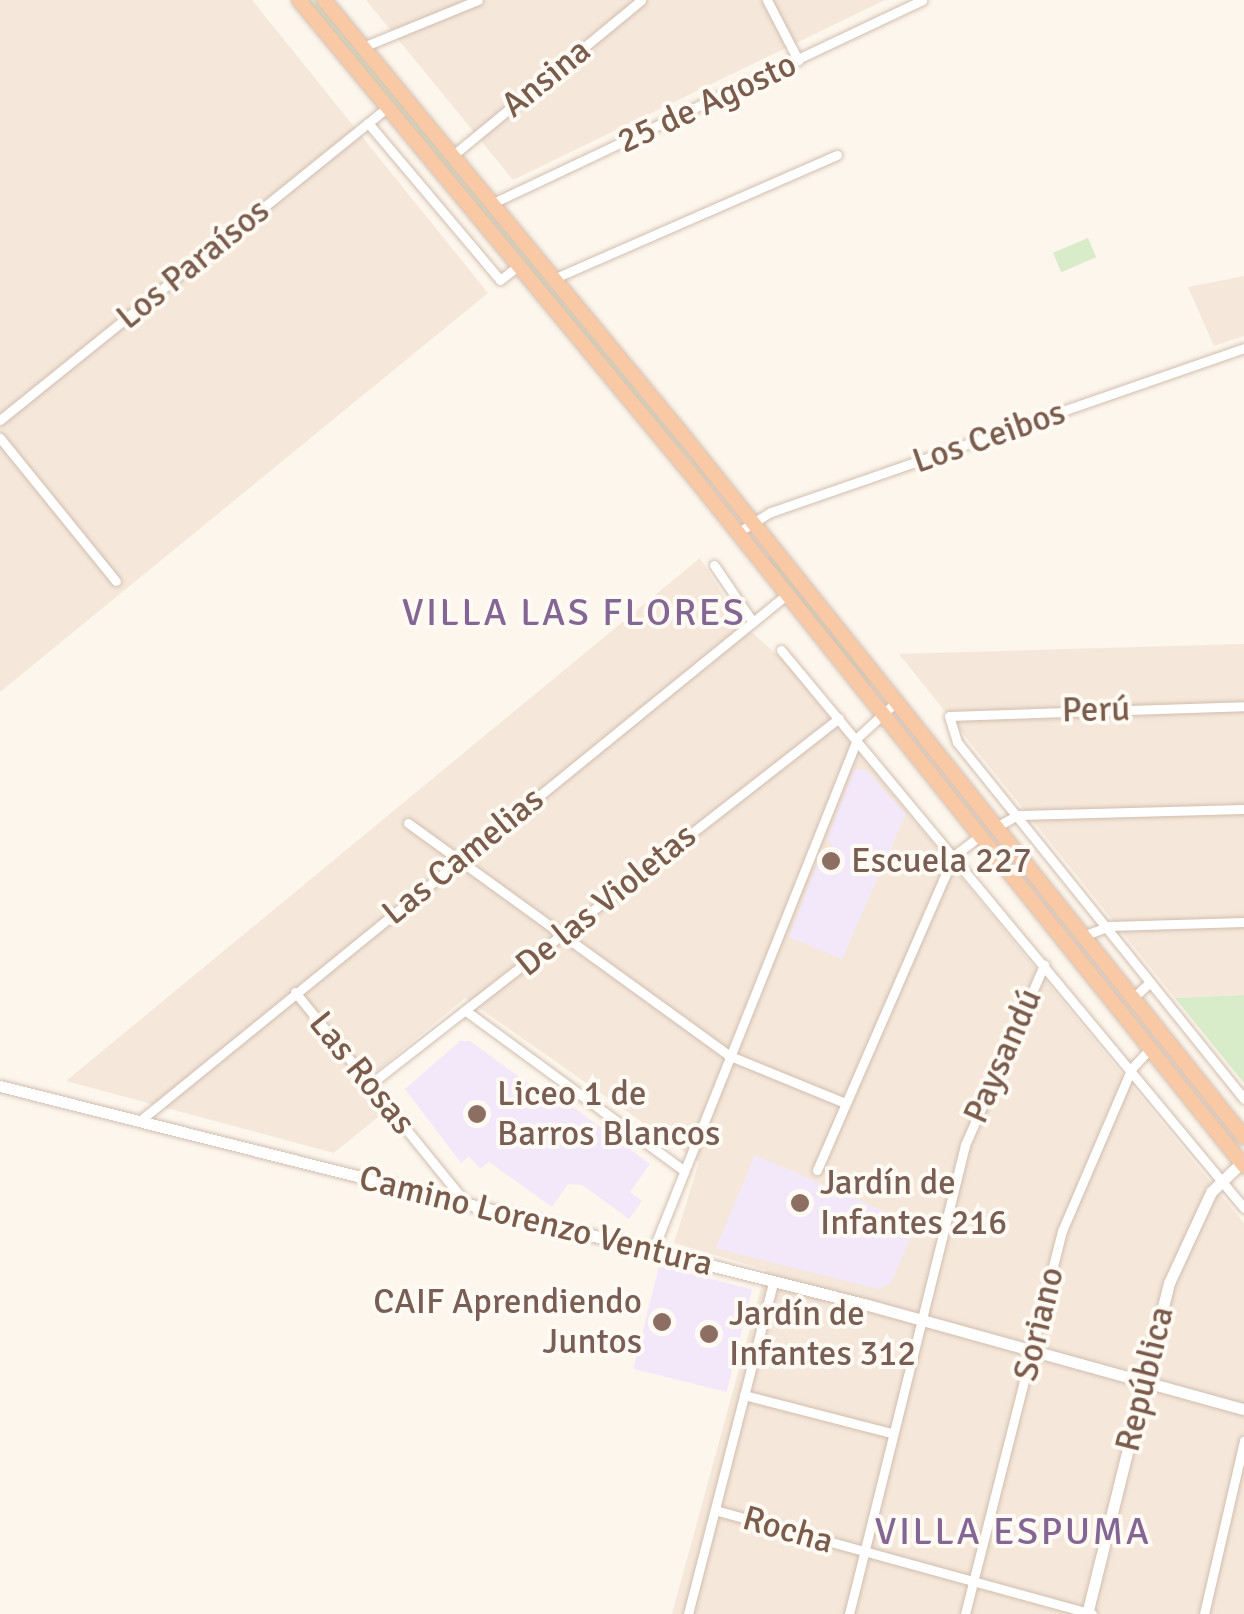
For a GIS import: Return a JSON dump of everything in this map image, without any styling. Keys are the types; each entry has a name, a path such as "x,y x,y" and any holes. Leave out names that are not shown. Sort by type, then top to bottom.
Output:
{"highway":[{"path":"299,0 737,533 1243,1164"},
{"path":"324,0 752,522 1244,1136"}],"street":[{"path":"363,47 478,0"},
{"name":"Ansina","path":"452,156 641,0"},
{"path":"767,0 798,60"},
{"name":"25 de Agosto","path":"491,204 922,0"},
{"name":"Los Paraísos","path":"0,420 387,108"},
{"path":"368,123 500,280 518,265"},
{"path":"554,279 837,155"},
{"name":"Los Ceibos","path":"737,533 752,522 1244,348"},
{"path":"0,438 116,581"},
{"path":"714,565 752,621"},
{"name":"Las Camelias","path":"142,1120 786,595"},
{"path":"780,650 956,854 1244,1208"},
{"path":"653,1250 682,1168 858,737 896,702"},
{"name":"Perú","path":"1018,815 957,742 949,716 1244,706"},
{"name":"De las Violetas","path":"373,1082 839,718"},
{"path":"996,827 1018,815 1244,809"},
{"path":"1018,815 1244,1100"},
{"path":"408,823 728,1055 845,1103"},
{"path":"816,1170 956,854 980,836"},
{"path":"1083,936 1108,926 1244,922"},
{"name":"Paysandú","path":"848,1614 860,1551 964,1146 1044,964"},
{"path":"1134,998 1150,982"},
{"name":"Las Rosas","path":"295,992 373,1082 466,1202"},
{"path":"466,1011 682,1168"},
{"name":"Soriano","path":"965,1614 1062,1231 1132,1068 1150,1049"},
{"name":"Camino Lorenzo Ventura","path":"0,1086 653,1250 1244,1409"},
{"name":"República","path":"1089,1614 1169,1282 1193,1225 1221,1181 1243,1164"},
{"path":"688,1614 773,1282"},
{"path":"744,1395 891,1432"},
{"path":"1204,1614 1244,1441"},
{"name":"Rocha","path":"715,1510 1089,1614"}],"shaded area":[{"path":"0,0 252,0 488,293 0,692"},
{"path":"366,0 885,0 513,180"},
{"path":"1244,276 1244,336 1214,346 1188,287"},
{"path":"700,558 739,621 783,660 1244,1223 1244,1614 672,1614 766,1270 674,1243 699,1162 465,998 360,1085 383,1113 334,1153 66,1081"},
{"path":"1244,644 1244,995 1175,998 899,654"},
{"path":"865,769 906,814 842,959 789,937 820,856 833,846 827,839 854,770"},
{"path":"460,1041 470,1041 544,1095 549,1089 650,1164 630,1192 642,1201 629,1219 582,1185 568,1184 552,1207 489,1162 480,1169 469,1156 461,1163 405,1089"},
{"name":"Jardín de Infantes 216","path":"755,1155 916,1225 891,1283 878,1289 716,1248"},
{"name":"Jardín de Infantes 312","path":"659,1266 752,1289 727,1392 633,1369"}],"green space":[{"path":"307,0 316,0 724,498 619,378"},
{"path":"1088,238 1096,257 1061,272 1053,253"},
{"path":"771,556 867,676 871,687 766,560"},
{"path":"1244,995 1244,1083 1175,998"}],"place":[{"name":"Escuela 227","path":"831,861"},
{"name":"Liceo 1 de Barros Blancos","path":"477,1114"},
{"name":"Jardín de Infantes 216","path":"800,1203"},
{"name":"CAIF Aprendiendo Juntos","path":"662,1322"},
{"name":"Jardín de Infantes 312","path":"709,1334"}],"district":[{"name":"VILLA LAS FLORES","path":"574,613"},
{"name":"VILLA ESPUMA","path":"1013,1532"}]}
